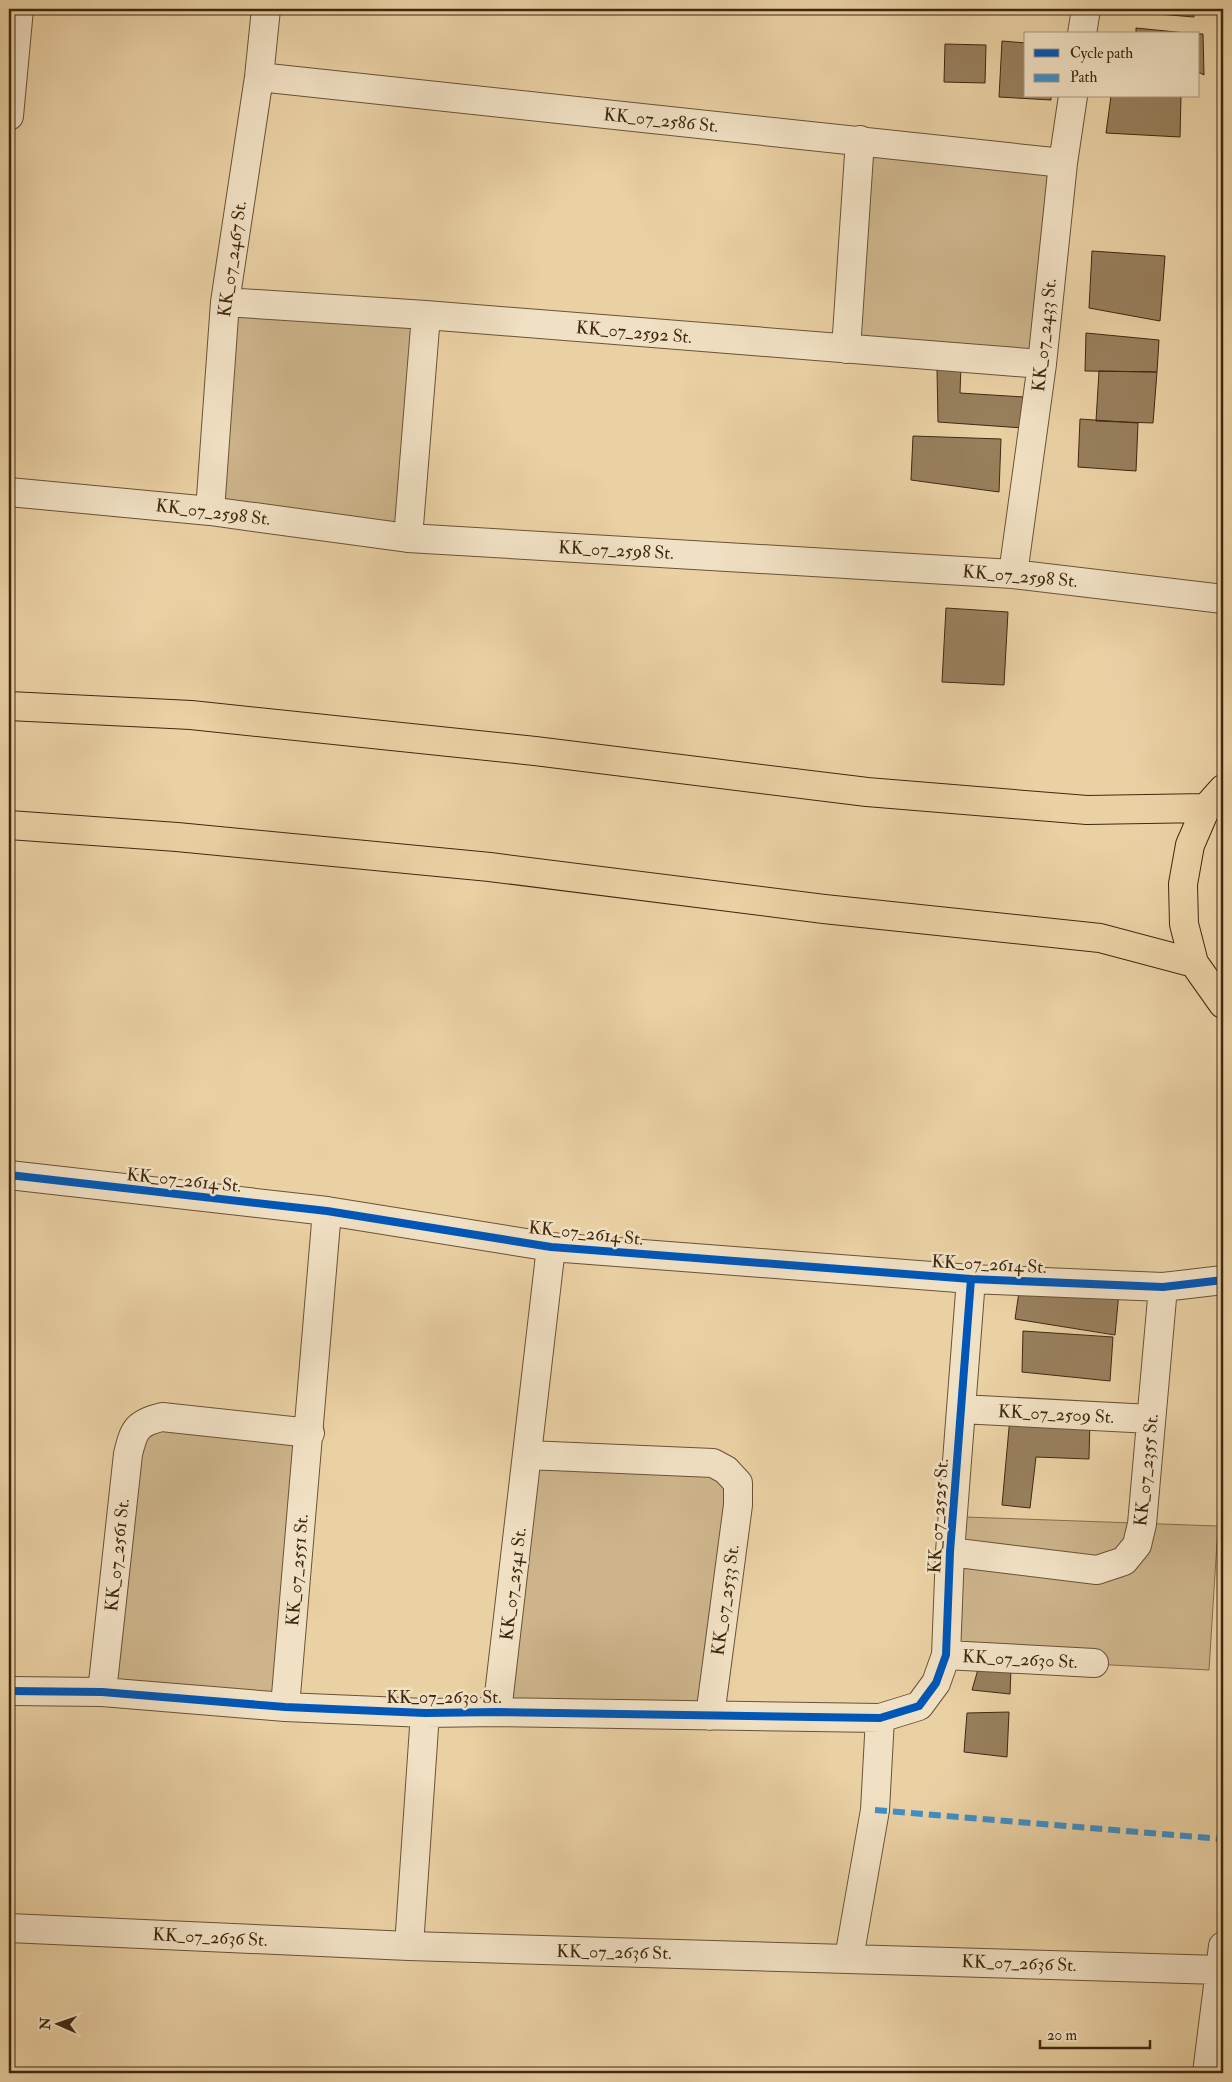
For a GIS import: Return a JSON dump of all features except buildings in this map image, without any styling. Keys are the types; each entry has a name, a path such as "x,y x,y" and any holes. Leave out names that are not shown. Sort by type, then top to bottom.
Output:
{"highway":[{"path":"9,706 191,715 526,750 867,792 1087,810 1215,798"},
{"path":"1215,798 1190,845 1183,884 1184,924 1194,963 1223,1004"},
{"path":"9,825 178,837 490,867 824,909 1091,937 1194,963"}],"street":[{"path":"9,116 12,51 19,9"},
{"name":"KK_07_2467 St.","path":"210,511 225,302 259,78 266,9"},
{"path":"1082,32 1086,9"},
{"name":"KK_07_2586 St.","path":"259,78 860,140 1063,163"},
{"name":"KK_07_2433 St.","path":"1013,574 1042,364 1063,163 1073,98"},
{"path":"846,348 860,140"},
{"name":"KK_07_2592 St.","path":"225,302 426,315 1042,364"},
{"path":"408,538 426,315"},
{"name":"KK_07_2598 St.","path":"9,492 210,511 408,538 1013,574 1223,599"},
{"name":"KK_07_2614 St.","path":"9,1175 327,1211 551,1247 972,1279 1163,1287 1223,1280"},
{"name":"KK_07_2551 St.","path":"285,1707 310,1433 327,1211"},
{"name":"KK_07_2541 St.","path":"497,1712 551,1247"},
{"name":"KK_07_2525 St.","path":"880,1718 919,1706 936,1683 946,1655 950,1552 972,1279"},
{"name":"KK_07_2355 St.","path":"950,1552 1097,1570 1124,1561 1137,1545 1142,1524 1163,1287"},
{"name":"KK_07_2509 St.","path":"962,1408 1151,1419"},
{"name":"KK_07_2561 St.","path":"102,1692 128,1454 132,1435 143,1422 162,1417 310,1433"},
{"name":"KK_07_2533 St.","path":"528,1456 713,1463 726,1470 738,1483 738,1505 710,1716"},
{"name":"KK_07_2630 St.","path":"946,1655 1094,1663"},
{"name":"KK_07_2630 St.","path":"9,1691 102,1692 285,1707 425,1713 497,1712 880,1718"},
{"path":"409,1946 425,1713"},
{"path":"849,1958 875,1810 880,1718"},
{"name":"KK_07_2636 St.","path":"9,1928 409,1946 849,1958 1222,1958"},
{"path":"1207,2073 1222,1958"}],"shaded area":[{"path":"860,140 1063,163 1042,364 846,349"},
{"path":"225,302 426,315 405,538 211,513"},
{"path":"143,1422 310,1433 285,1707 102,1692"},
{"path":"528,1455 713,1463 738,1483 710,1716 497,1712"},
{"path":"966,1517 1218,1526 1209,1670 956,1657"}],"marked path":[{"path":"875,1810 1223,1839"}],"cycle path":[{"path":"9,1175 327,1211 551,1247 971,1279 1163,1287 1223,1280"},
{"path":"9,1691 102,1692 285,1707 425,1713 497,1712 880,1718 919,1706 936,1683 946,1655 950,1552 971,1279"}]}
